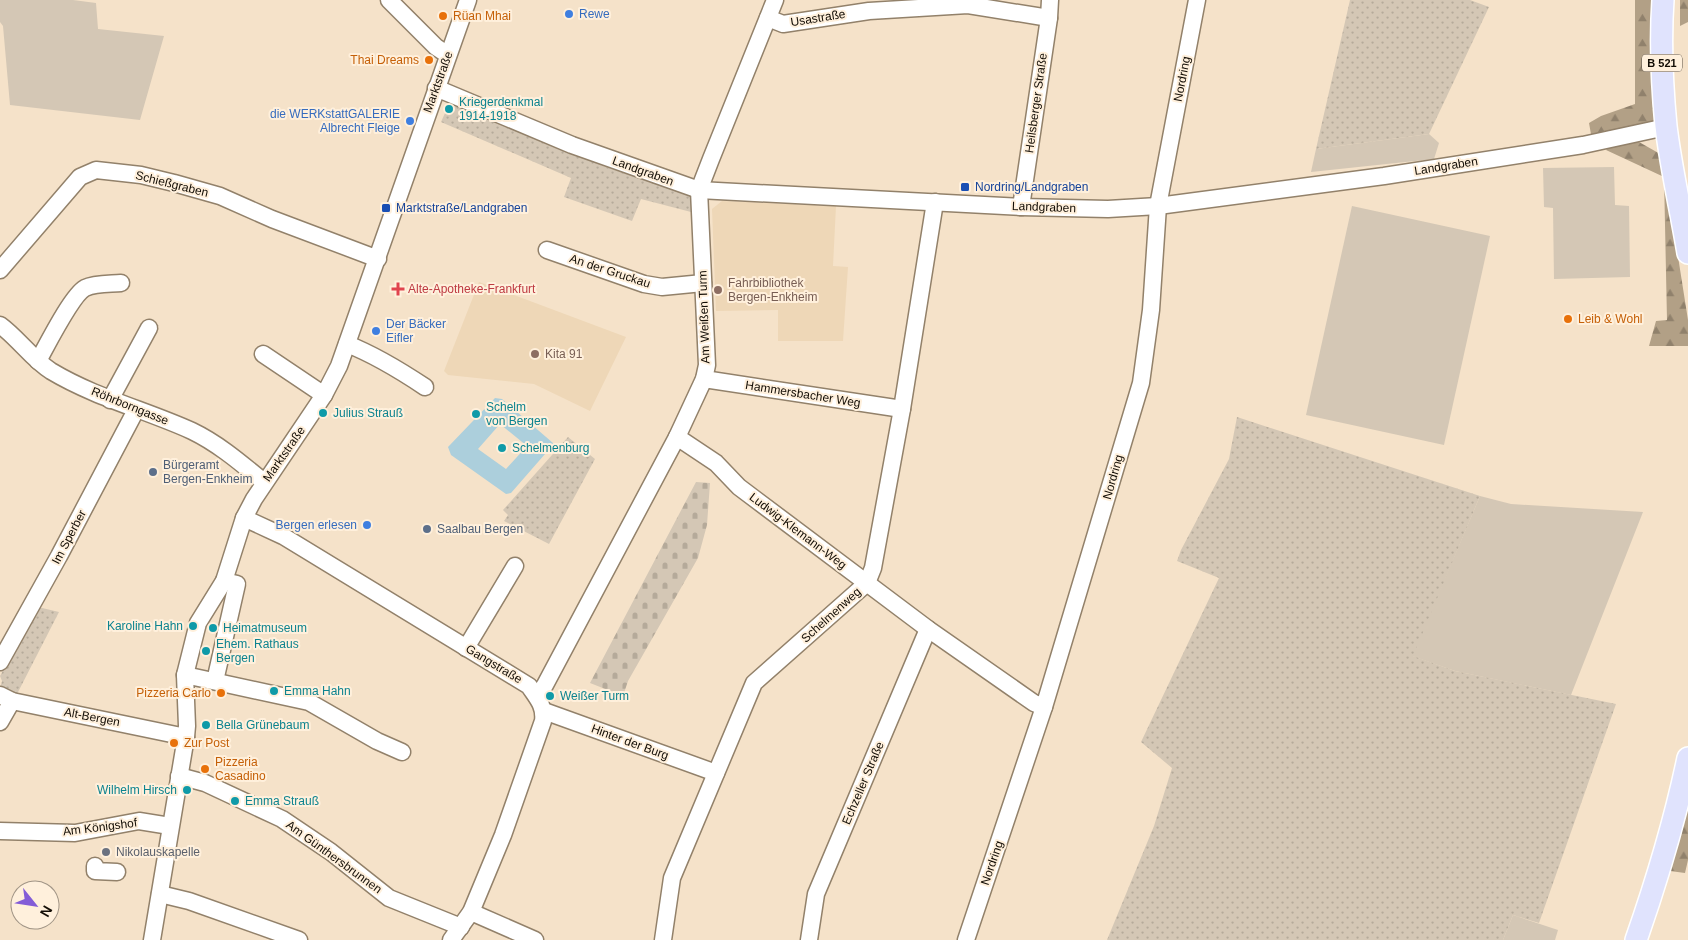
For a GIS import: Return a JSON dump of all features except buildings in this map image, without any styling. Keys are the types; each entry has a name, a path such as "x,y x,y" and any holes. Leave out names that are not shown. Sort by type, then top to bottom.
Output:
{"main road":[{"name":"B 521","path":"1663,0 1662,76 1666,127 1688,253"},
{"path":"1636,940 1666,850 1688,758"}],"street":[{"path":"389,0 436,47 448,55"},
{"name":"Am Weißen Turm","path":"540,704 545,685 676,437 704,379 707,365 700,190 710,159 775,0"},
{"name":"Heilsberger Straße","path":"1021,207 1049,18 1050,0"},
{"name":"Nordring","path":"966,940 1044,707 1142,378 1151,310 1158,206 1196,0"},
{"name":"Marktstraße","path":"152,940 186,736 185,675 198,623 224,581 244,518 264,482 324,395 339,366 378,259 436,88 468,3"},
{"name":"Usastraße","path":"768,18 783,24 869,10 968,5 1049,18"},
{"name":"Landgraben","path":"436,88 572,145 700,190 1021,207 1108,209 1158,206 1384,176 1574,146 1666,127"},
{"name":"Schießgraben","path":"0,270 80,177 96,170 141,175 220,196 272,219 378,259"},
{"name":"Schelmenweg","path":"663,940 672,878 754,683 867,583 873,568 902,409 935,202"},
{"name":"An der Gruckau","path":"548,250 644,284 662,287 703,283"},
{"path":"38,361 83,289 90,286 121,283"},
{"name":"Röhrborngasse","path":"0,324 38,361 50,370 110,400 193,432 219,447 264,482"},
{"path":"110,400 149,328"},
{"path":"347,344 362,349 425,387"},
{"path":"263,354 324,395"},
{"name":"Hammersbacher Weg","path":"704,379 902,409"},
{"name":"Im Sperber","path":"0,662 59,556 136,410"},
{"name":"Ludwig-Klemann-Weg","path":"676,437 716,463 740,487 928,629 1034,703 1044,707"},
{"name":"Gangstraße","path":"244,518 283,536 529,686 540,704"},
{"path":"466,648 515,566"},
{"path":"215,681 237,584 224,581"},
{"name":"Echzeller Straße","path":"809,940 816,894 928,629"},
{"path":"185,675 309,702 377,741 402,752"},
{"path":"0,722 6,698"},
{"name":"Alt-Bergen","path":"6,698 186,736"},
{"path":"456,934 471,912 503,835 543,721 540,704"},
{"name":"Hinter der Burg","path":"540,704 716,773"},
{"name":"Am Günthersbrunnen","path":"179,776 204,783 282,819 331,852 389,898 456,934"},
{"name":"Am Königshof","path":"0,831 74,833 139,821 170,826"},
{"path":"95,866 96,870 117,872"},
{"path":"160,894 197,904 299,940"},
{"path":"471,912 535,940"}],"shaded area":[{"path":"722,201 836,206 833,266 848,267 843,341 778,341 778,310 716,311 712,209"},
{"name":"Kita 91","path":"479,282 626,337 590,411 534,384 448,375 444,371"}],"green space":[{"path":"0,0 73,0 96,3 98,29 164,36 140,120 10,105 3,26 0,22"},
{"path":"1350,0 1470,0 1489,7 1429,134 1316,149"},
{"path":"1635,0 1652,0 1650,58 1655,125 1592,140 1589,123 1601,116 1635,104"},
{"path":"1680,0 1688,0 1688,22 1680,26"},
{"path":"458,104 603,166 692,196 691,212 641,199 632,221 564,197 571,178 441,122 445,113"},
{"path":"1429,134 1439,143 1434,159 1311,172 1316,149"},
{"path":"1639,142 1662,155 1688,320 1688,346 1649,346 1656,321 1667,320 1664,177 1606,150"},
{"path":"1614,167 1615,205 1629,206 1630,277 1554,279 1553,208 1544,207 1543,168"},
{"path":"1352,206 1490,236 1444,445 1306,415"},
{"path":"1237,417 1480,496 1413,656 1455,671 1616,704 1539,923 1513,915 1503,940 1107,940 1154,826 1172,768 1141,742 1219,578 1177,561 1229,459"},
{"path":"568,437 595,459 549,544 504,521 508,515 503,510"},
{"path":"696,482 710,483 707,525 698,558 628,681 623,696 590,683"},
{"path":"1480,496 1511,504 1643,512 1571,695 1455,671 1412,656"},
{"path":"38,607 59,612 16,696 0,688 2,681 0,676"},
{"path":"1688,806 1688,860 1685,873 1670,871"},
{"path":"1513,915 1558,930 1555,940 1503,940"}],"water":[{"path":"495,398 502,399 553,443 511,493 506,494 451,455 448,447","holes":["500,424 527,446 506,469 478,449"]}],"place":[{"name":"Rewe","path":"569,14"},
{"name":"Rüan Mhai","path":"443,16"},
{"name":"Thai Dreams","path":"429,60"},
{"name":"Kriegerdenkmal 1914-1918","path":"449,109"},
{"name":"die WERKstattGALERIE Albrecht Fleige","path":"410,121"},
{"name":"Nordring/Landgraben","path":"965,187"},
{"name":"Marktstraße/Landgraben","path":"386,208"},
{"name":"Alte-Apotheke-Frankfurt","path":"398,289"},
{"name":"Fahrbibliothek Bergen-Enkheim","path":"718,290"},
{"name":"Leib & Wohl","path":"1568,319"},
{"name":"Der Bäcker Eifler","path":"376,331"},
{"name":"Kita 91","path":"535,354"},
{"name":"Julius Strauß","path":"323,413"},
{"name":"Schelm von Bergen","path":"476,414"},
{"name":"Schelmenburg","path":"502,448"},
{"name":"Bürgeramt Bergen-Enkheim","path":"153,472"},
{"name":"Bergen erlesen","path":"367,525"},
{"name":"Saalbau Bergen","path":"427,529"},
{"name":"Karoline Hahn","path":"193,626"},
{"name":"Heimatmuseum","path":"213,628"},
{"name":"Ehem. Rathaus Bergen","path":"206,651"},
{"name":"Emma Hahn","path":"274,691"},
{"name":"Pizzeria Carlo","path":"221,693"},
{"name":"Weißer Turm","path":"550,696"},
{"name":"Bella Grünebaum","path":"206,725"},
{"name":"Zur Post","path":"174,743"},
{"name":"Pizzeria Casadino","path":"205,769"},
{"name":"Wilhelm Hirsch","path":"187,790"},
{"name":"Emma Strauß","path":"235,801"},
{"name":"Nikolauskapelle","path":"106,852"}]}
